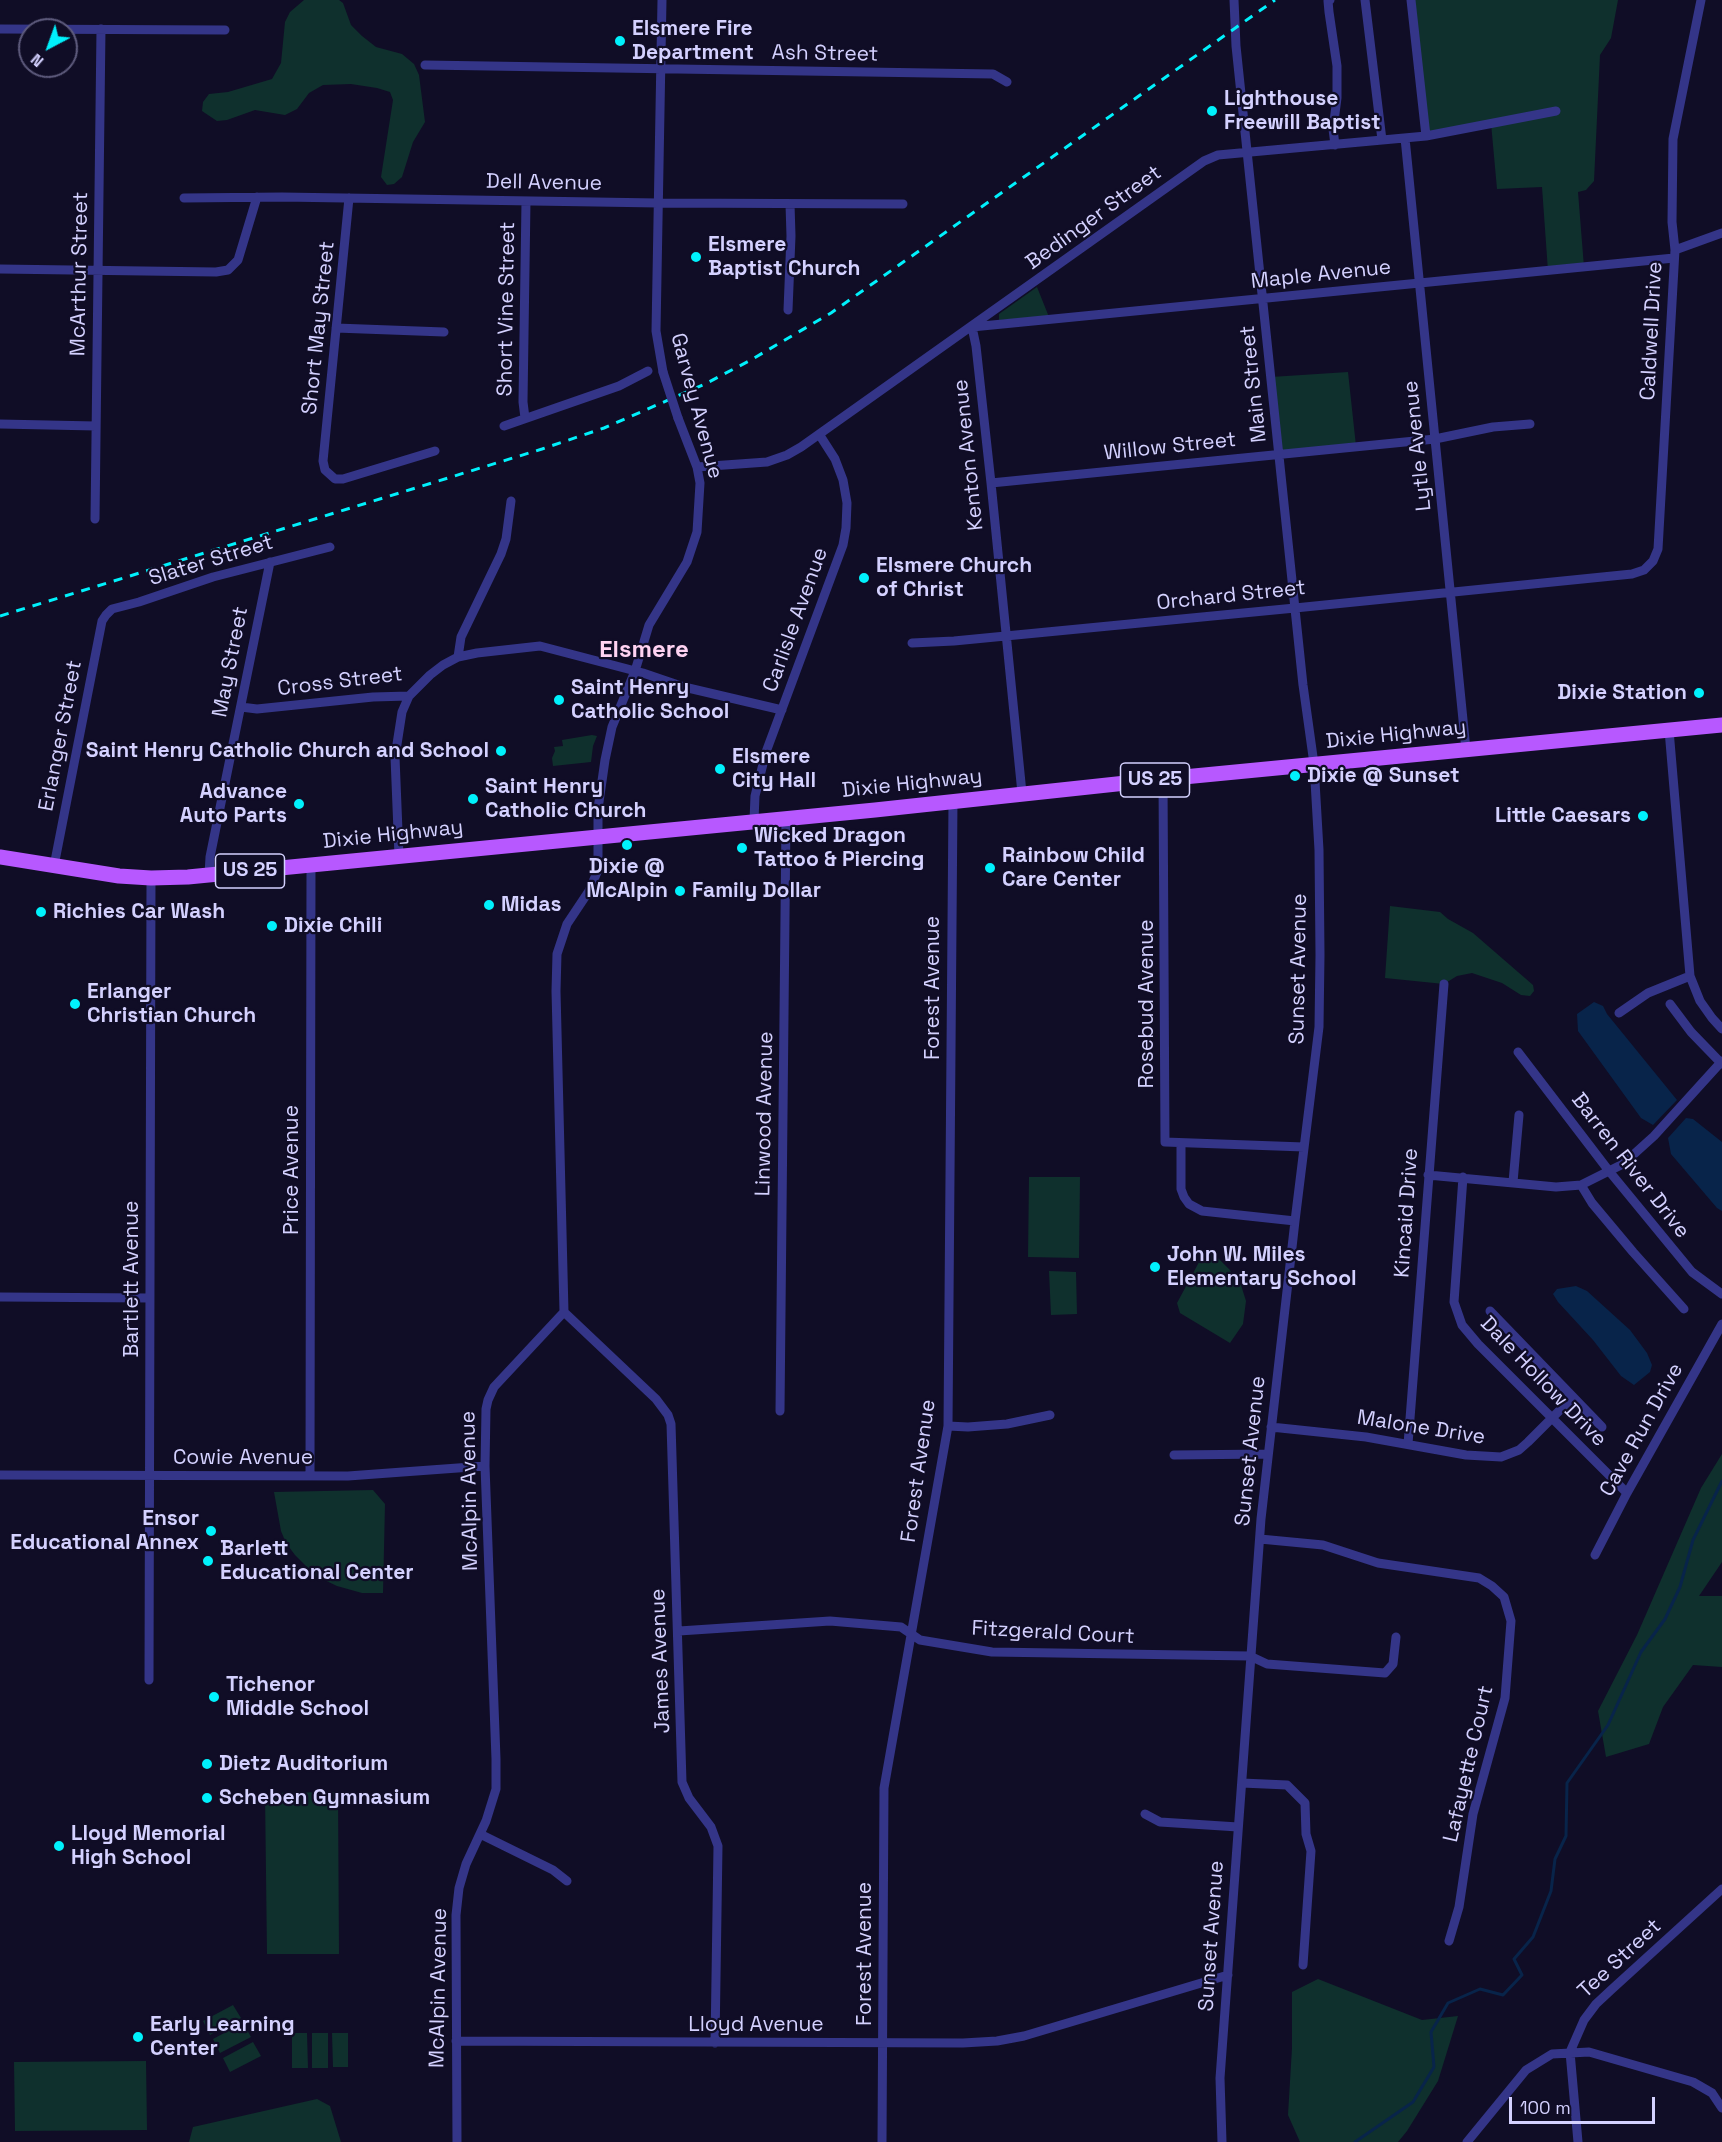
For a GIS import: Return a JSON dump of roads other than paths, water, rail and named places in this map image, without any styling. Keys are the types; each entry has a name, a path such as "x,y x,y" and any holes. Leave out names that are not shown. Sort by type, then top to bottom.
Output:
{"main road":[{"name":"Dixie Highway","path":"0,857 119,876 151,878 209,875 1722,725"}],"street":[{"name":"Garvey Avenue","path":"598,836 598,809 612,727 635,671 650,626 687,562 697,532 701,498 698,467 678,418 663,372 656,331 662,0"},
{"name":"Main Street","path":"1234,0 1234,30 1249,153 1295,608 1314,764"},
{"path":"1330,0 1328,1 1329,12 1336,66 1337,98 1333,129 1335,145"},
{"path":"1365,0 1382,140"},
{"path":"1411,0 1426,136"},
{"name":"Caldwell Drive","path":"1553,582 1632,574 1644,570 1653,561 1658,549 1674,254 1673,139 1701,0"},
{"path":"0,29 225,30"},
{"name":"McArthur Street","path":"95,519 101,29"},
{"name":"Ash Street","path":"425,65 993,74 1007,82"},
{"name":"Bedinger Street","path":"698,467 767,462 787,455 972,327 1204,161 1218,155 1426,136 1556,111"},
{"name":"Lytle Avenue","path":"1405,138 1466,750"},
{"path":"0,269 216,272 228,270 238,260 257,197"},
{"name":"Dell Avenue","path":"183,198 903,204"},
{"name":"Short May Street","path":"349,198 323,461 325,470 335,479 343,479 435,451"},
{"name":"Short Vine Street","path":"525,418 523,402 526,201"},
{"path":"788,310 790,204"},
{"name":"Maple Avenue","path":"972,327 1420,283 1674,254 1722,233"},
{"name":"Kenton Avenue","path":"972,327 991,483 1022,793"},
{"path":"336,328 444,332"},
{"path":"504,426 619,386 648,371"},
{"path":"0,424 96,426"},
{"name":"Willow Street","path":"991,483 1436,439 1493,427 1530,424"},
{"name":"Carlisle Avenue","path":"754,820 755,796 766,752 843,545 846,528 847,503 843,480 835,459 819,434"},
{"path":"458,657 461,637 503,547 511,501"},
{"name":"Slater Street","path":"106,615 112,609 213,577 330,547"},
{"name":"May Street","path":"209,875 210,857 270,562"},
{"name":"Orchard Street","path":"912,643 954,641 1553,582"},
{"name":"Erlanger Street","path":"54,866 102,621 106,615"},
{"name":"Cross Street","path":"241,707 257,709 373,697 409,696 436,670 458,657 494,650 540,646 635,671 684,687 782,710"},
{"path":"399,856 396,745 400,720 409,696"},
{"path":"1670,730 1690,976 1700,1001 1722,1029"},
{"name":"Sunset Avenue","path":"1222,2142 1220,2078 1260,1539 1271,1427 1319,1027 1319,850 1314,764"},
{"name":"Rosebud Avenue","path":"1163,779 1165,1142 1181,1143"},
{"name":"Forest Avenue","path":"882,2142 883,1800 948,1426 953,800"},
{"name":"Linwood Avenue","path":"780,1410 786,817"},
{"path":"564,1312 557,954 567,924 596,879 600,858 598,836"},
{"name":"Price Avenue","path":"310,1476 311,864"},
{"name":"Bartlett Avenue","path":"149,1680 151,878"},
{"path":"1619,1013 1648,993 1690,976"},
{"name":"Kincaid Drive","path":"1408,1444 1444,984"},
{"path":"1428,1175 1556,1187 1581,1185 1623,1164 1654,1136 1721,1062 1691,1032 1670,1004"},
{"name":"Barren River Drive","path":"1518,1052 1609,1171 1692,1272 1722,1294"},
{"path":"1513,1182 1519,1115"},
{"path":"1295,1221 1202,1210 1189,1204 1181,1189 1181,1143 1304,1147"},
{"name":"Dale Hollow Drive","path":"1463,1177 1454,1302 1458,1316 1469,1334 1627,1493"},
{"path":"1581,1185 1592,1203 1684,1309"},
{"path":"0,1297 149,1298"},
{"path":"1490,1311 1602,1427"},
{"name":"McAlpin Avenue","path":"457,2142 456,1915 459,1888 466,1864 480,1834 496,1789 485,1466 486,1409 494,1387 564,1312"},
{"name":"James Avenue","path":"564,1312 656,1399 668,1415 671,1424 682,1782 689,1798 711,1827 718,1846 715,2043"},
{"name":"Cave Run Drive","path":"1595,1555 1627,1493 1722,1324"},
{"name":"Malone Drive","path":"1271,1427 1366,1437 1466,1455 1501,1457 1518,1450 1572,1398"},
{"path":"948,1426 1007,1424 1050,1415"},
{"path":"1174,1455 1268,1454"},
{"name":"Cowie Avenue","path":"0,1475 348,1476 485,1466"},
{"name":"Lafayette Court","path":"1260,1539 1323,1545 1378,1563 1479,1578 1504,1597 1511,1621 1505,1698 1473,1814 1459,1907 1449,1941"},
{"name":"Fitzgerald Court","path":"679,1631 830,1621 901,1627 920,1641 1010,1653 1250,1656 1268,1664 1385,1673 1393,1664 1396,1637"},
{"path":"1242,1783 1287,1785 1305,1803 1306,1834 1311,1851 1303,1965"},
{"path":"1145,1814 1160,1822 1239,1827"},
{"path":"480,1834 554,1870 567,1881"},
{"name":"Tee Street","path":"1578,2142 1570,2052 1584,2020 1596,2004 1722,1889"},
{"name":"Lloyd Avenue","path":"456,2041 963,2043 1024,2036 1228,1975"},
{"path":"1467,2142 1526,2070 1552,2054 1589,2052 1694,2082 1712,2093 1722,2108"}],"water":[{"path":"1594,1002 1603,1006 1607,1014 1677,1100 1653,1125 1641,1118 1578,1031 1577,1014"},
{"path":"1686,1118 1693,1119 1722,1142 1722,1211 1671,1154 1668,1138"},
{"path":"1576,1286 1587,1291 1630,1330 1647,1353 1652,1365 1650,1372 1634,1385 1621,1376 1553,1294 1557,1289"}],"waterway":[{"path":"1355,2142 1413,2102 1434,2067 1431,2032 1448,2003 1480,1989 1503,1995 1522,1975 1514,1959 1533,1937 1551,1891 1555,1859 1566,1836 1567,1783 1608,1725 1641,1652 1665,1619 1680,1587 1693,1540 1722,1481"}],"railway":[{"path":"0,616 542,449 604,428 705,384 831,313 1275,0"}],"place":[{"name":"Elsmere Fire Department","path":"620,41"},
{"name":"Lighthouse Freewill Baptist","path":"1212,111"},
{"name":"Elsmere Baptist Church","path":"696,257"},
{"name":"Elsmere Church of Christ","path":"864,578"},
{"name":"Dixie Station","path":"1699,693"},
{"name":"Saint Henry Catholic School","path":"559,700"},
{"name":"Saint Henry Catholic Church and School","path":"501,751"},
{"name":"Elsmere City Hall","path":"720,769"},
{"name":"Dixie @ Sunset","path":"1295,776"},
{"name":"Saint Henry Catholic Church","path":"473,799"},
{"name":"Advance Auto Parts","path":"299,804"},
{"name":"Little Caesars","path":"1643,816"},
{"name":"Dixie @ McAlpin","path":"627,845"},
{"name":"Wicked Dragon Tattoo & Piercing","path":"742,848"},
{"name":"Rainbow Child Care Center","path":"990,868"},
{"name":"Family Dollar","path":"680,891"},
{"name":"Midas","path":"489,905"},
{"name":"Richies Car Wash","path":"41,912"},
{"name":"Dixie Chili","path":"272,926"},
{"name":"Erlanger Christian Church","path":"75,1004"},
{"name":"John W. Miles Elementary School","path":"1155,1267"},
{"name":"Ensor Educational Annex","path":"211,1531"},
{"name":"Barlett Educational Center","path":"208,1561"},
{"name":"Tichenor Middle School","path":"214,1697"},
{"name":"Dietz Auditorium","path":"207,1764"},
{"name":"Scheben Gymnasium","path":"207,1798"},
{"name":"Lloyd Memorial High School","path":"59,1846"},
{"name":"Early Learning Center","path":"138,2037"}],"district":[{"name":"Elsmere","path":"644,650"}]}
